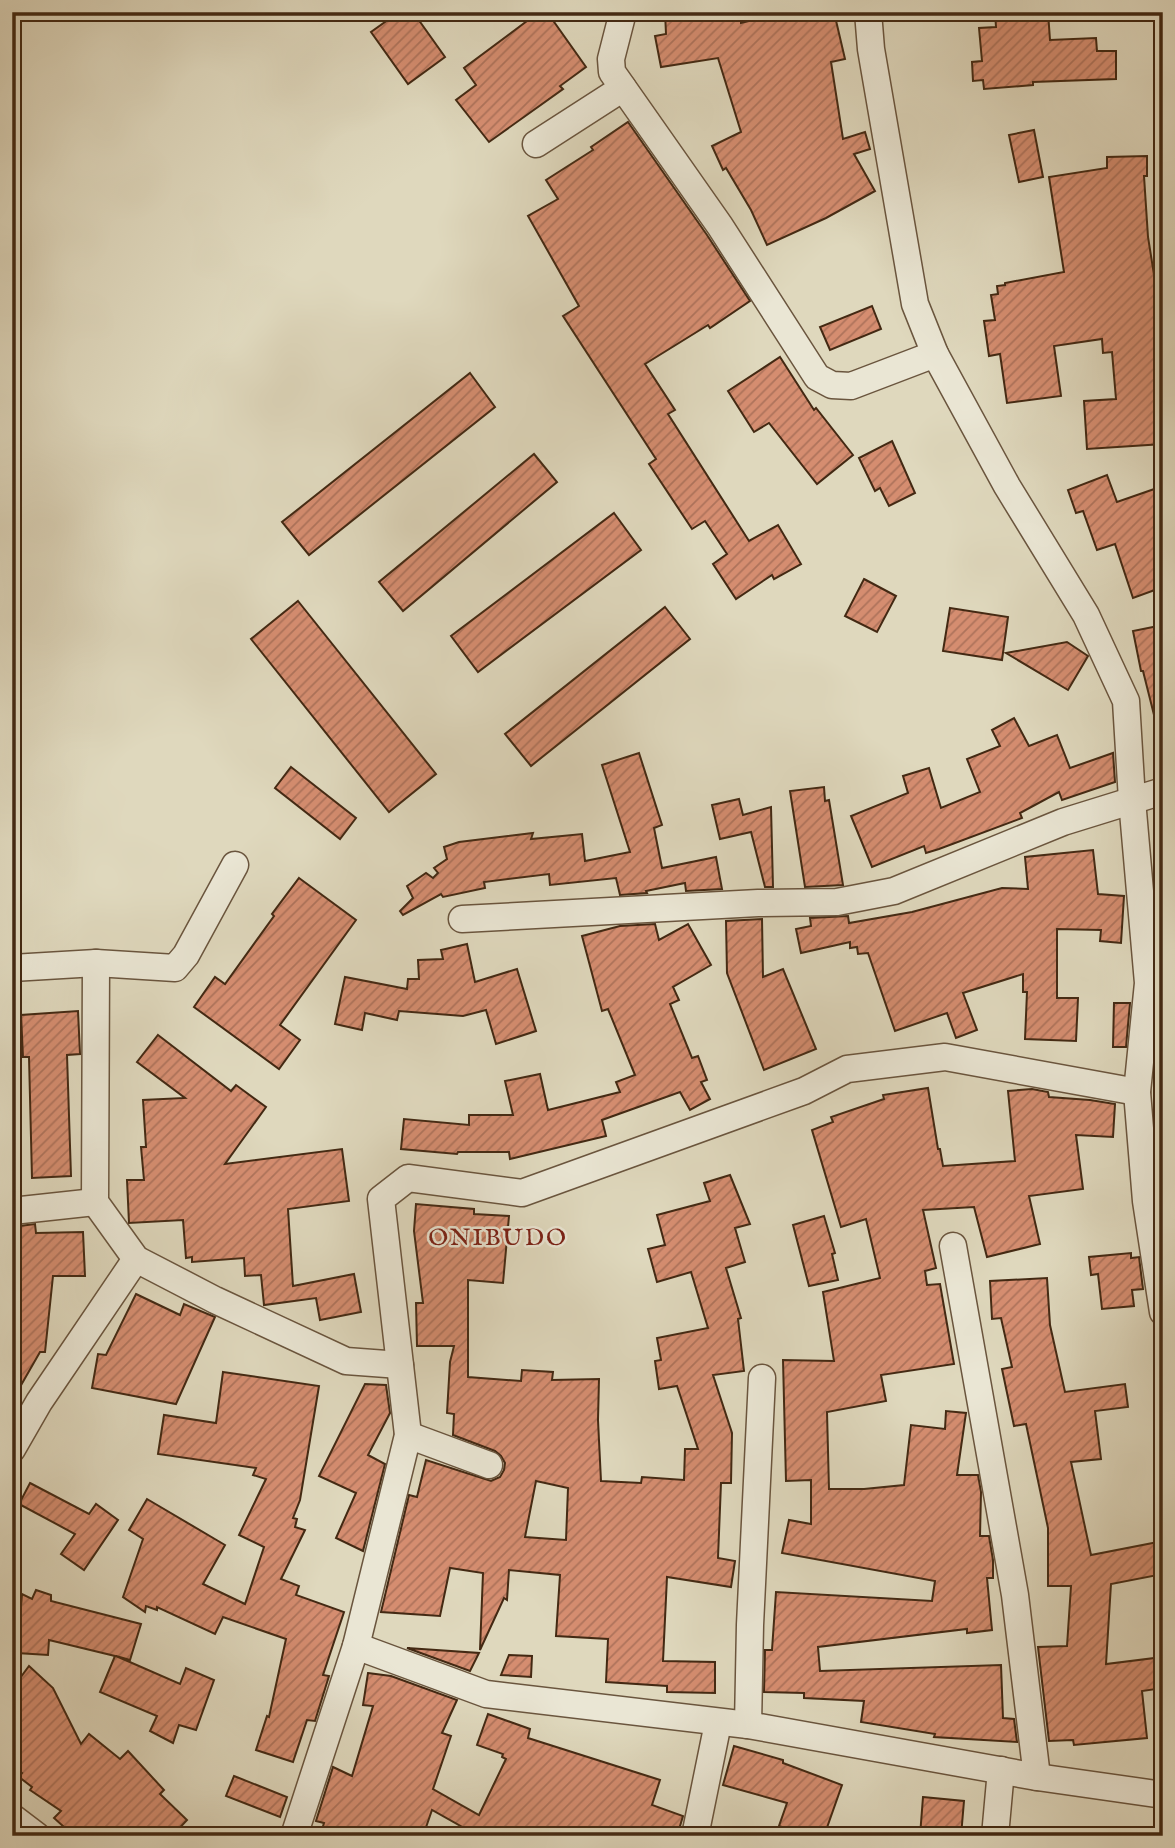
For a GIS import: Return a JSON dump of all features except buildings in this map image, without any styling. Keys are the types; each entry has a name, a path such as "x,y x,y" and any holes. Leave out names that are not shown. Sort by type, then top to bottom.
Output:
{"street":[{"path":"623,12 611,59 612,72 720,226 817,377 832,384 851,386 935,354"},
{"path":"868,12 871,49 915,304 935,354 1007,486 1086,615 1126,701 1148,983 1137,1092 1154,1202 1163,1312"},
{"path":"536,144 623,88"},
{"path":"462,919 758,903 837,902 894,891 1063,822 1163,791"},
{"path":"12,968 96,963 175,968 186,955 235,864"},
{"path":"96,963 95,1202 136,1259 346,1362 400,1365"},
{"path":"294,1836 356,1646 408,1435 381,1199 408,1178 522,1193 804,1091 847,1069 945,1057 1137,1092"},
{"path":"12,1211 95,1202"},
{"path":"953,1245 1016,1595 1037,1777"},
{"path":"12,1449 39,1402 136,1259"},
{"path":"748,1725 762,1378"},
{"path":"408,1435 489,1465"},
{"path":"356,1646 486,1694 748,1725 1037,1777 1163,1796"},
{"path":"695,1836 718,1723"},
{"path":"995,1836 1001,1770"},
{"path":"12,1817 37,1836"}],"district":[{"name":"ONIBUDO","path":"498,1237"}]}
